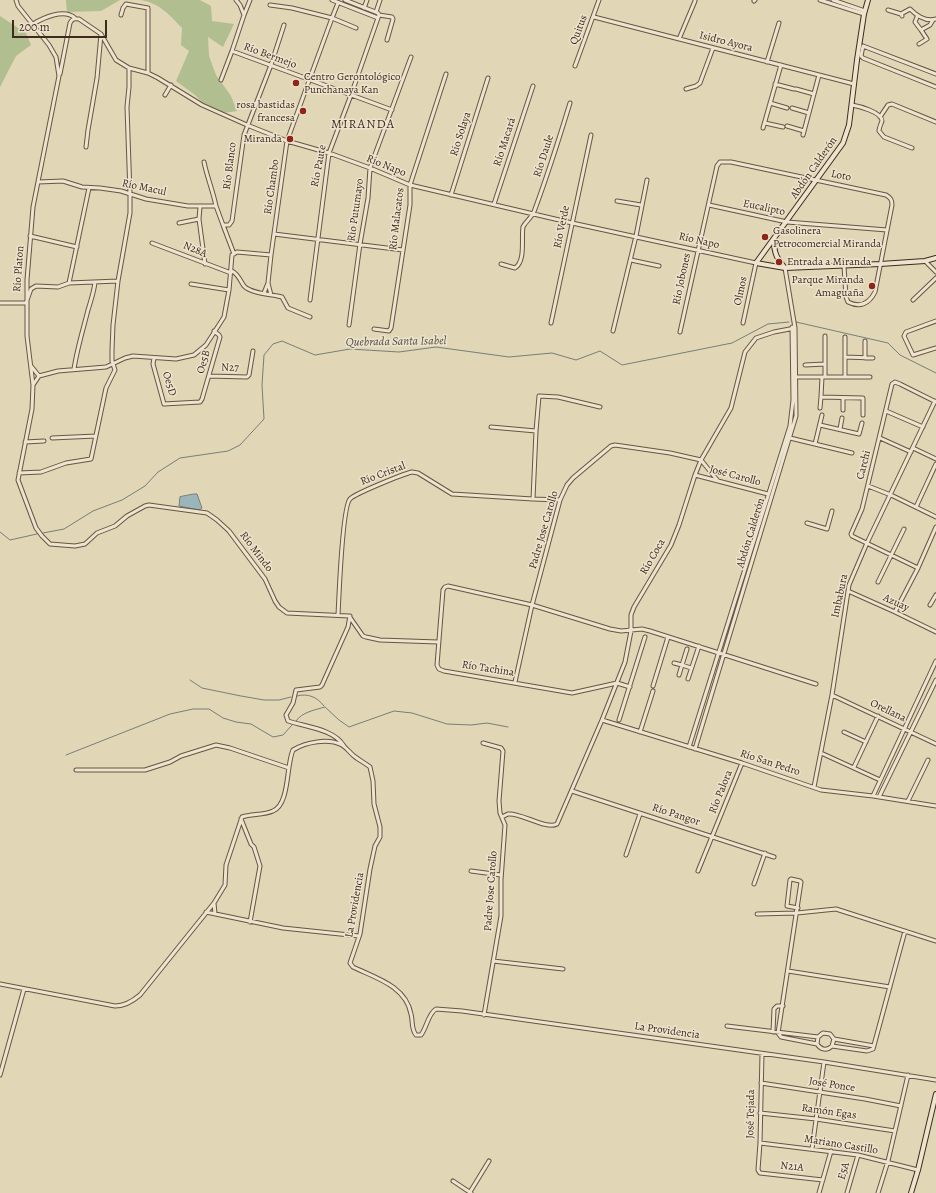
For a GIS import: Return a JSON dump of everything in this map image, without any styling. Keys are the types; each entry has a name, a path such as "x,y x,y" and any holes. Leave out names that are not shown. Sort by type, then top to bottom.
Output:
{"street":[{"name":"Río Platon","path":"16,0 18,6 49,45 56,57 59,76 33,206 26,303 30,365 33,386 32,409 18,480 36,528 50,544"},
{"path":"236,0 244,15"},
{"path":"221,80 250,0"},
{"path":"332,0 379,16 392,17 393,19 387,40"},
{"path":"345,0 376,12 379,16"},
{"path":"364,8 368,0"},
{"path":"376,12 380,0"},
{"name":"Quitus","path":"575,66 599,0"},
{"path":"820,0 865,12"},
{"path":"833,0 865,12"},
{"name":"Abdón Calderón","path":"756,263 844,143 849,125 857,60 861,46 868,0"},
{"path":"679,40 695,1"},
{"name":"Río Chambo","path":"264,293 268,283 287,141 338,3"},
{"path":"121,15 126,4 148,8 148,73"},
{"path":"270,5 292,8 332,18 356,28"},
{"path":"888,10 902,15 910,9 917,17 934,20 930,25 921,30"},
{"path":"33,24 41,19 63,14 72,15 75,18 71,20 70,23 62,69 59,76"},
{"name":"Río Paute","path":"310,300 329,153 379,16"},
{"name":"Isidro Ayora","path":"594,17 854,84"},
{"path":"917,17 915,22 927,39 919,44"},
{"name":"Río Napo","path":"75,18 102,34 116,60 129,68 148,73 171,85 202,105 287,141 329,153 410,185 698,251 785,268 880,264 925,261 936,258"},
{"path":"767,62 779,24"},
{"name":"Río Blanco","path":"223,225 229,225 232,221 244,135 271,65 284,25"},
{"path":"86,147 97,78 102,34"},
{"path":"862,57 861,46 936,74"},
{"path":"686,89 700,84 713,48"},
{"name":"Río Bermejo","path":"232,51 392,110"},
{"name":"Río Putumayo","path":"349,325 368,198 370,168 411,57"},
{"path":"857,60 862,57"},
{"path":"862,57 936,87"},
{"path":"763,128 781,65"},
{"path":"19,474 41,472 66,463 91,459 106,388 115,370 112,350 113,325 118,281 129,221 130,194 127,107 129,68"},
{"name":"Río Malacatos","path":"374,329 391,330 410,205 410,185 446,74"},
{"path":"787,126 803,133 819,75"},
{"name":"Río Solaya","path":"451,195 488,78"},
{"path":"775,84 814,94"},
{"path":"165,95 171,85"},
{"name":"Río Macará","path":"494,204 534,86"},
{"name":"Río Daule","path":"501,264 513,268 517,267 523,245 523,227 534,214 570,104"},
{"path":"770,104 787,108"},
{"path":"880,117 888,105 892,104 936,122"},
{"path":"852,105 872,111 880,117 882,122 879,131 884,137 912,148"},
{"path":"792,108 809,113"},
{"path":"765,122 783,127"},
{"name":"Río Verde","path":"551,323 591,135"},
{"path":"33,386 39,376 58,371 98,368 133,356 182,359 194,355 206,345 224,317 229,290 232,256 234,254 216,206 214,193 209,182 204,162"},
{"name":"Loto","path":"720,162 731,162 890,197 892,205 888,230 874,292 871,299 866,304 859,305 848,302 846,297 844,266"},
{"name":"Río Jobones","path":"680,332 717,166 720,162"},
{"path":"613,331 636,236 647,180"},
{"name":"Río Macul","path":"38,182 62,181 82,187 100,188 177,205 200,207 216,206"},
{"path":"69,282 89,188"},
{"path":"617,201 641,205"},
{"name":"Eucalipto","path":"709,205 787,222 888,230"},
{"path":"200,207 199,219 205,264"},
{"path":"179,223 199,219"},
{"path":"274,234 403,250"},
{"path":"30,236 77,247"},
{"path":"774,240 776,258 785,268"},
{"name":"N28A","path":"152,243 205,264 231,272"},
{"path":"234,254 237,252 271,255"},
{"path":"630,260 659,266"},
{"path":"925,261 936,272"},
{"name":"Olmos","path":"743,323 756,263"},
{"name":"Abdón Calderón","path":"689,747 718,653 796,416 793,319 785,268"},
{"path":"231,272 236,273 245,287 254,291 282,297 290,309 310,317"},
{"path":"914,300 936,278"},
{"path":"0,303 26,303 33,287 58,287 69,282 118,281"},
{"path":"74,369 77,351 94,291 94,282"},
{"path":"268,283 272,295"},
{"path":"191,284 229,290"},
{"path":"936,321 906,332 904,336 913,355 936,348"},
{"name":"Río Coca","path":"502,817 511,814 556,825 572,792 618,683 625,662 631,615 634,607 672,544 701,460 731,408 738,385 742,360 745,352 756,338 793,328"},
{"name":"Oe5B","path":"202,401 220,337 214,331"},
{"path":"820,408 825,364 825,336"},
{"path":"845,338 845,377"},
{"path":"865,341 865,358"},
{"name":"N27","path":"209,376 247,377 249,375 253,351"},
{"name":"Oe5D","path":"154,358 154,364 164,404 202,401"},
{"path":"845,358 873,358"},
{"path":"805,365 825,364"},
{"path":"30,365 39,376"},
{"path":"794,377 870,377"},
{"name":"Abdón Calderón","path":"695,749 790,426 794,377"},
{"name":"Carchi","path":"867,543 852,536 851,534 862,509 892,384 895,382 935,401"},
{"path":"533,499 536,431 540,396 558,397 600,407"},
{"path":"821,397 863,398 863,415"},
{"path":"843,398 843,410"},
{"name":"Imbabura","path":"814,787 832,695 851,579 935,401"},
{"path":"886,410 922,427"},
{"path":"815,444 822,415"},
{"path":"840,429 842,418"},
{"path":"820,425 859,434 862,423"},
{"path":"491,426 536,431"},
{"path":"52,438 96,436"},
{"path":"790,438 852,453"},
{"path":"880,438 910,452"},
{"path":"25,442 44,441"},
{"name":"Padre Jose Carollo","path":"515,682 532,605 560,500 567,485 573,478 613,445 701,460"},
{"path":"913,448 936,459"},
{"path":"701,460 718,481"},
{"path":"916,507 936,464"},
{"name":"Río Cristal","path":"338,615 343,534 347,503 352,497 412,472 418,473 452,494 560,500"},
{"name":"José Carollo","path":"695,475 770,495"},
{"path":"868,486 891,495 936,517"},
{"name":"Río Mindo","path":"50,544 75,546 85,544 98,533 115,526 127,516 149,505 204,512 217,520 229,531 265,579 275,601 283,611 287,613 350,616"},
{"path":"807,523 827,529 832,511"},
{"path":"895,612 918,568 936,527"},
{"path":"878,582 904,529"},
{"path":"867,543 918,568"},
{"name":"Río Tachina","path":"532,605 448,586 445,587 436,666 444,672 515,682 572,693 618,683"},
{"name":"Azuay","path":"848,591 936,632"},
{"path":"930,605 936,595"},
{"path":"532,605 610,629 630,631 642,629 816,684"},
{"path":"350,616 363,636 366,637 380,640 438,642"},
{"name":"La Providencia","path":"350,616 348,627 322,685 296,691 293,703 286,715 288,721 312,727 339,739 352,755 370,767 373,781 374,804 380,827 380,837 375,846 359,936 350,960 351,965 395,987 403,995 412,1014 413,1030 416,1035 421,1035 425,1030 431,1014 436,1009 462,1011 824,1062 936,1080"},
{"path":"619,720 645,637"},
{"path":"653,686 668,637"},
{"path":"688,679 699,646"},
{"path":"679,675 687,649"},
{"path":"674,662 691,668"},
{"path":"873,796 936,662"},
{"path":"878,797 910,732 934,689 936,680"},
{"path":"618,683 630,687"},
{"path":"640,732 653,691"},
{"name":"Orellana","path":"832,695 936,744"},
{"path":"854,767 878,716"},
{"name":"Río San Pedro","path":"602,720 742,763 822,790 936,806"},
{"path":"844,732 866,742"},
{"path":"0,984 115,1006 121,1006 134,1000 140,995 214,903 225,885 226,865 241,819 244,816 274,810 279,806 284,795 292,752 295,748 319,742 337,743 344,746"},
{"name":"Padre Jose Carollo","path":"483,743 501,748 503,750 499,801 505,825 501,875 501,916 484,1015"},
{"path":"76,770 145,770 170,762 181,756 216,745 227,747 289,768"},
{"path":"821,753 880,780"},
{"path":"908,801 928,760"},
{"name":"Río Palora","path":"698,871 742,763"},
{"name":"Río Pangor","path":"572,792 774,857"},
{"path":"626,854 640,814"},
{"path":"241,819 250,844 254,847 260,866 250,922"},
{"path":"754,884 765,853"},
{"path":"471,871 501,875"},
{"path":"778,1033 798,908 801,881 791,879 786,904 788,907 798,908"},
{"path":"214,903 215,914"},
{"path":"757,914 797,913 836,908 936,941"},
{"path":"206,912 283,928 359,936"},
{"path":"778,1033 781,1037 817,1044 824,1049 832,1046 867,1051 873,1049 905,931"},
{"path":"493,961 563,969"},
{"path":"788,971 890,987"},
{"path":"0,1075 24,989"},
{"path":"773,1032 775,1007 783,1006"},
{"path":"727,1026 818,1037"},
{"path":"817,1044 820,1034 826,1033 834,1039 874,1046"},
{"path":"832,1046 834,1039"},
{"name":"José Tejada","path":"760,1173 758,1170 762,1054"},
{"path":"812,1149 824,1062"},
{"path":"878,1193 888,1162 908,1075"},
{"name":"José Ponce","path":"761,1083 900,1106"},
{"path":"911,1193 936,1094"},
{"name":"Ramón Egas","path":"760,1113 816,1119 895,1131"},
{"name":"Mariano Castillo","path":"760,1142 858,1155 918,1170"},
{"path":"819,1193 831,1151"},
{"name":"E5A","path":"847,1193 858,1155"},
{"path":"453,1181 471,1193 489,1161"},
{"name":"N21A","path":"760,1173 823,1180"}],"green space":[{"path":"66,0 120,0 101,11 67,12"},
{"path":"140,0 200,0 211,6 212,21 234,24 223,47 208,37 209,56 216,75 231,96 237,111 217,114 176,81 189,51 181,45 182,28 158,6"},
{"path":"0,16 26,33 31,45 16,56 0,87"}],"water":[{"path":"197,494 202,508 199,510 179,506 180,497"}],"waterway":[{"name":"Quebrada Santa Isabel","path":"43,533 64,529 93,511 122,500 145,486 158,472 180,458 228,451 240,445 264,419 262,385 264,355 273,344 282,341 315,355 350,349 399,352 436,347 509,357 552,353 576,360 600,351 622,365 732,343 768,324 789,322"},
{"path":"796,322 888,343 900,355 936,373"},
{"path":"0,532 10,540 37,534"},
{"path":"190,680 202,688 264,700 279,700 291,697"},
{"path":"297,696 312,696 324,706"},
{"path":"296,721 305,713 325,707 349,727 394,711 412,713 447,724 471,725 487,723 508,727"},
{"path":"66,755 170,714 193,709 209,709 223,718 251,724 273,737 283,735 292,725"}],"place":[{"name":"Centro Gerontológico Punchanaya Kan","path":"296,83"},
{"name":"rosa bastidas francesa","path":"303,111"},
{"name":"Miranda","path":"290,139"},
{"name":"Gasolinera Petrocomercial Miranda","path":"765,237"},
{"name":"Entrada a Miranda","path":"779,262"},
{"name":"Parque Miranda Amaguaña","path":"872,286"}],"district":[{"name":"MIRANDA","path":"363,125"}]}
